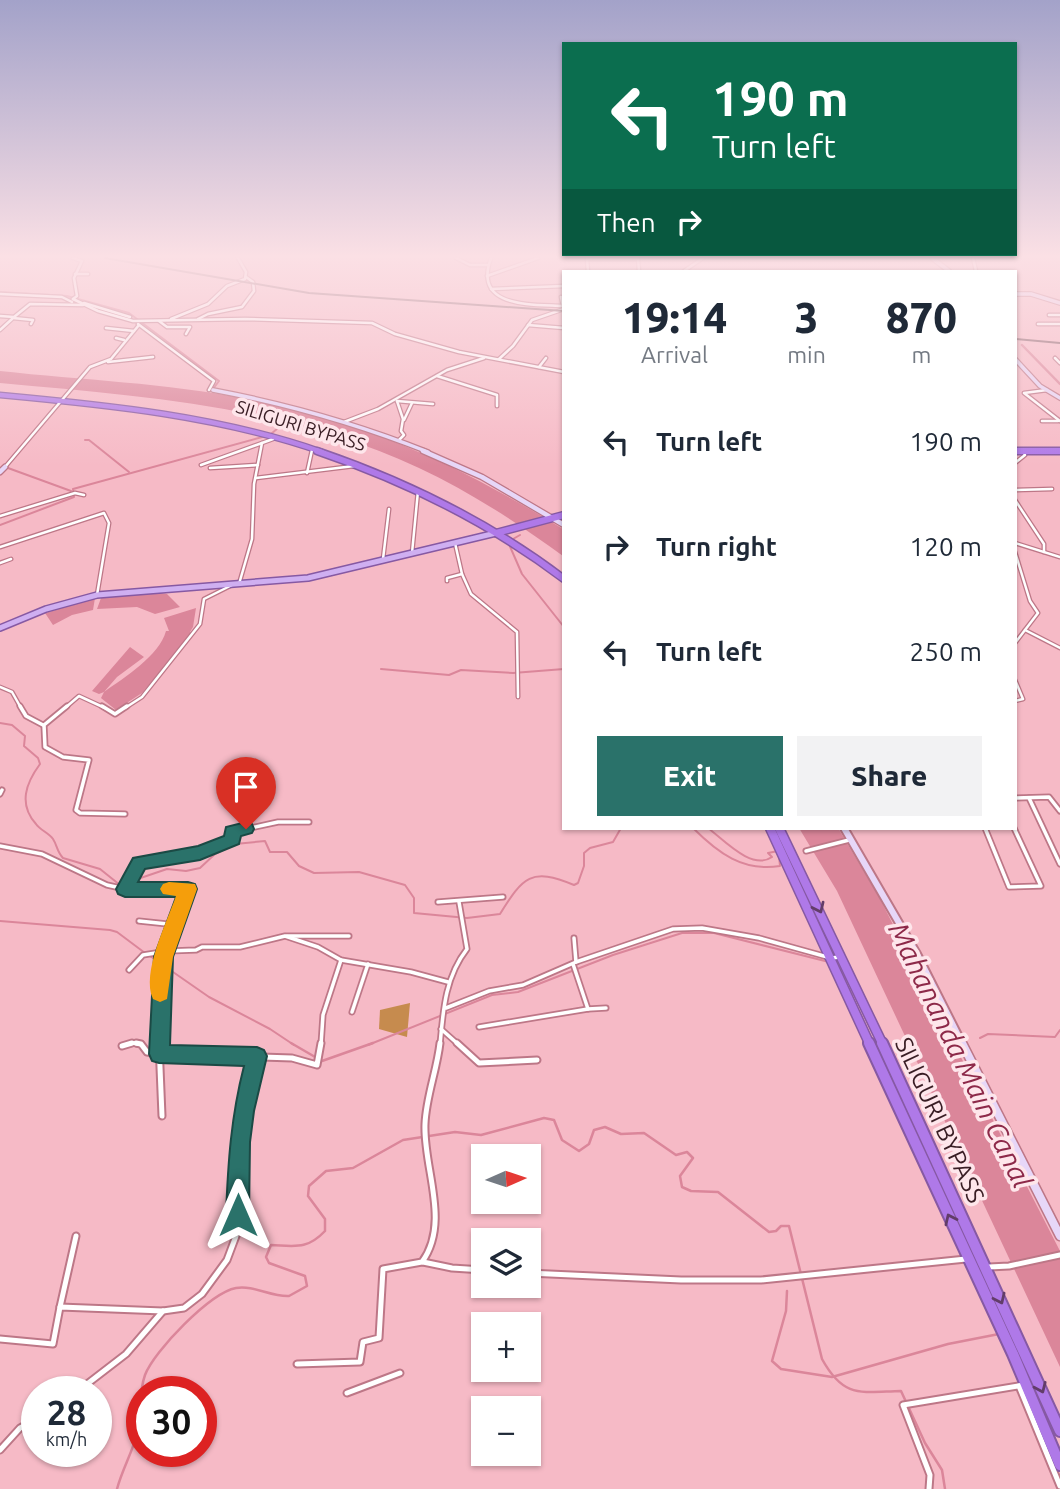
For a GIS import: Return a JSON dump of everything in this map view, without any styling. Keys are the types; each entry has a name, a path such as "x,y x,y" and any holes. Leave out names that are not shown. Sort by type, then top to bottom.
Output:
{"highway":[{"path":"0,393 166,412 268,433 362,464 418,489 507,537 562,575"},
{"name":"SILIGURI BYPASS","path":"277,436 386,471 454,504 507,537"},
{"path":"1017,450 1060,451"},
{"path":"507,537 516,528 562,515"},
{"path":"772,830 791,859 831,958 842,971 999,1325 1015,1346 1023,1385 1060,1465"},
{"path":"780,830 784,846"},
{"name":"SILIGURI BYPASS","path":"791,859 842,956 842,971 1012,1323 1015,1346 1060,1431"}],"main road":[{"path":"0,628 46,609 97,595 308,579 455,543 507,537"}],"street":[{"path":"106,362 137,327"},
{"path":"142,327 214,381 211,390 299,409 399,440 452,461 562,524"},
{"path":"186,334 190,327"},
{"path":"381,327 395,334 486,357 562,372"},
{"path":"498,359 513,346 526,327"},
{"path":"106,328 134,331"},
{"path":"116,338 126,340"},
{"path":"3,468 92,366 153,357"},
{"path":"344,422 396,400 436,376 486,357"},
{"path":"540,367 546,358"},
{"path":"1055,358 1060,363"},
{"path":"1017,361 1047,390 1060,398"},
{"path":"436,376 497,395 497,405"},
{"path":"1047,390 1024,393 1060,421"},
{"path":"396,400 433,404"},
{"path":"396,400 403,419 401,424 404,435 399,440"},
{"path":"401,424 412,403"},
{"path":"1042,421 1060,421"},
{"path":"201,465 277,436"},
{"path":"44,725 79,696 115,714 142,697 200,624 204,599 236,584 252,539 256,478 262,443"},
{"path":"307,473 312,450"},
{"path":"1017,461 1025,455 1023,451"},
{"path":"256,478 362,464"},
{"path":"210,468 258,466"},
{"path":"412,554 418,489"},
{"path":"1017,490 1052,489"},
{"path":"0,516 73,493 84,495"},
{"path":"1017,503 1044,544 1044,552"},
{"path":"383,562 389,509"},
{"path":"0,547 104,513 109,523 97,595"},
{"path":"455,543 462,574 471,594 517,632 518,697"},
{"path":"1017,544 1060,557"},
{"path":"1017,558 1030,601 1038,613 1017,640"},
{"path":"0,563 11,559"},
{"path":"1017,573 1023,574"},
{"path":"447,581 447,578 462,574"},
{"path":"1025,630 1060,648"},
{"path":"1017,685 1023,699 1017,700"},
{"path":"0,687 12,692 26,716 44,725"},
{"path":"44,725 45,747 63,757 89,760 76,810 80,813 125,814"},
{"path":"1017,798 1049,797 1053,805 1059,808"},
{"path":"1029,798 1060,864"},
{"path":"125,888 139,863 200,853 233,839 232,832 278,822 309,822"},
{"path":"845,830 916,954 1060,1236"},
{"path":"986,830 1009,887 1041,887 1015,830"},
{"path":"808,850 849,839"},
{"path":"0,846 42,855 96,881 125,888 188,889 162,966 159,1054 162,1116"},
{"path":"438,902 503,897"},
{"path":"422,1262 429,1254 435,1226 425,1130 438,1065 448,982 458,958 467,949 459,917 459,902"},
{"path":"139,921 177,925"},
{"path":"446,1009 489,992 523,985 673,929 702,928 759,938 831,958 842,956"},
{"path":"285,936 318,947 341,960 448,982"},
{"path":"129,970 143,955 150,953 196,950 202,947 240,947 285,936 349,936"},
{"path":"574,938 574,966 588,1010"},
{"path":"122,1046 141,1044 147,1052 159,1054 292,1058 317,1065 323,1015 341,960"},
{"path":"352,1012 368,964"},
{"path":"446,995 448,1000 457,1004"},
{"path":"479,1027 606,1008"},
{"path":"441,1029 479,1063 537,1060"},
{"path":"60,1307 163,1311 184,1308 202,1294 233,1249 236,1236 241,1132 257,1056"},
{"path":"0,1339 53,1344 76,1236"},
{"path":"541,1274 681,1280 805,1277 969,1259 985,1268 1009,1266 1060,1255"},
{"path":"297,1364 360,1362 363,1342 379,1338 383,1269 422,1262 471,1269"},
{"path":"97,1376 126,1354 163,1311"},
{"path":"347,1392 400,1373"},
{"path":"929,1489 930,1475 903,1405 1023,1385 1060,1486"},
{"path":"0,1450 21,1427"}],"shaded area":[{"path":"0,371 155,385 247,399 332,420 373,433 450,466 562,528 562,555 457,487 369,447 318,430 266,417 160,399 0,383"},
{"path":"154,592 167,594 180,607 155,614 137,607 97,609 101,598"},
{"path":"95,598 93,610 72,615 53,625 45,613"},
{"path":"196,608 190,632 192,634 142,693 116,710 101,698 104,692 140,665 156,649 166,631 169,631 164,618"},
{"path":"130,647 144,657 117,677 99,694 92,691"},
{"path":"800,830 839,830 879,897 1060,1251 1060,1367 837,891"},
{"path":"410,1003 407,1037 379,1029 380,1010"}],"waterway":[{"path":"148,327 219,381 213,389"},
{"path":"1022,345 1060,384"},
{"path":"271,434 278,428"},
{"path":"0,525 74,497 73,489 266,436"},
{"path":"85,440 89,440 129,472"},
{"path":"8,468 71,491"},
{"path":"513,539 520,535"},
{"path":"508,542 522,574 562,624"},
{"path":"381,669 449,675 461,670 513,673 562,669"},
{"path":"0,723 12,725 25,736 24,746 38,758 40,764 26,794 30,816 53,839 63,858 100,869 120,885 167,869 186,871 200,868 215,854 235,844 265,841 270,852 287,852 299,866 314,873 359,872 405,885 414,898 414,913 467,918 500,914 515,891 530,879 548,877 574,885 578,883 584,866 584,853 590,848 613,842 620,830"},
{"path":"695,830 722,853 743,863 754,866 780,866 779,856"},
{"path":"711,830 739,852 756,860 772,857 768,853 778,851"},
{"path":"0,921 110,930 117,932 145,953"},
{"path":"373,1043 492,995 518,992 613,955 682,933 714,933 829,962"},
{"path":"150,956 209,997 291,1043"},
{"name":"Mahananda Main Canal","path":"980,1038 988,1034 1055,1037 1060,1030"},
{"path":"291,1043 322,1061 373,1043"},
{"path":"368,1045 373,1043"},
{"path":"117,1489 137,1434 145,1375 159,1352 198,1311 225,1292 243,1288 289,1296 307,1286 305,1276 269,1263 266,1257 271,1245 306,1244 325,1231 325,1219 308,1196 309,1186 326,1171 353,1168 403,1140 455,1132 481,1135 544,1118 554,1120 562,1140 579,1151 589,1144 594,1130 605,1127 621,1134 644,1133 676,1155 687,1152 693,1158 680,1176 682,1187 691,1191 718,1192 769,1232 776,1231 781,1226 789,1226 822,1359 834,1376"},
{"path":"787,1291 786,1311 772,1361 781,1369 834,1376"},
{"path":"834,1376 948,1344 999,1334"},
{"path":"834,1376 846,1387 864,1392 901,1391 925,1443 942,1470 945,1489"}],"railway":[{"path":"1017,339 1060,343"}],"slow traffic":[{"path":"160,993 163,957 168,951 188,889 169,889"}],"route":[{"path":"238,1215 243,1111 257,1056 159,1054 161,968 188,889 125,889 139,863 200,853 233,839 232,832 246,829"}]}
